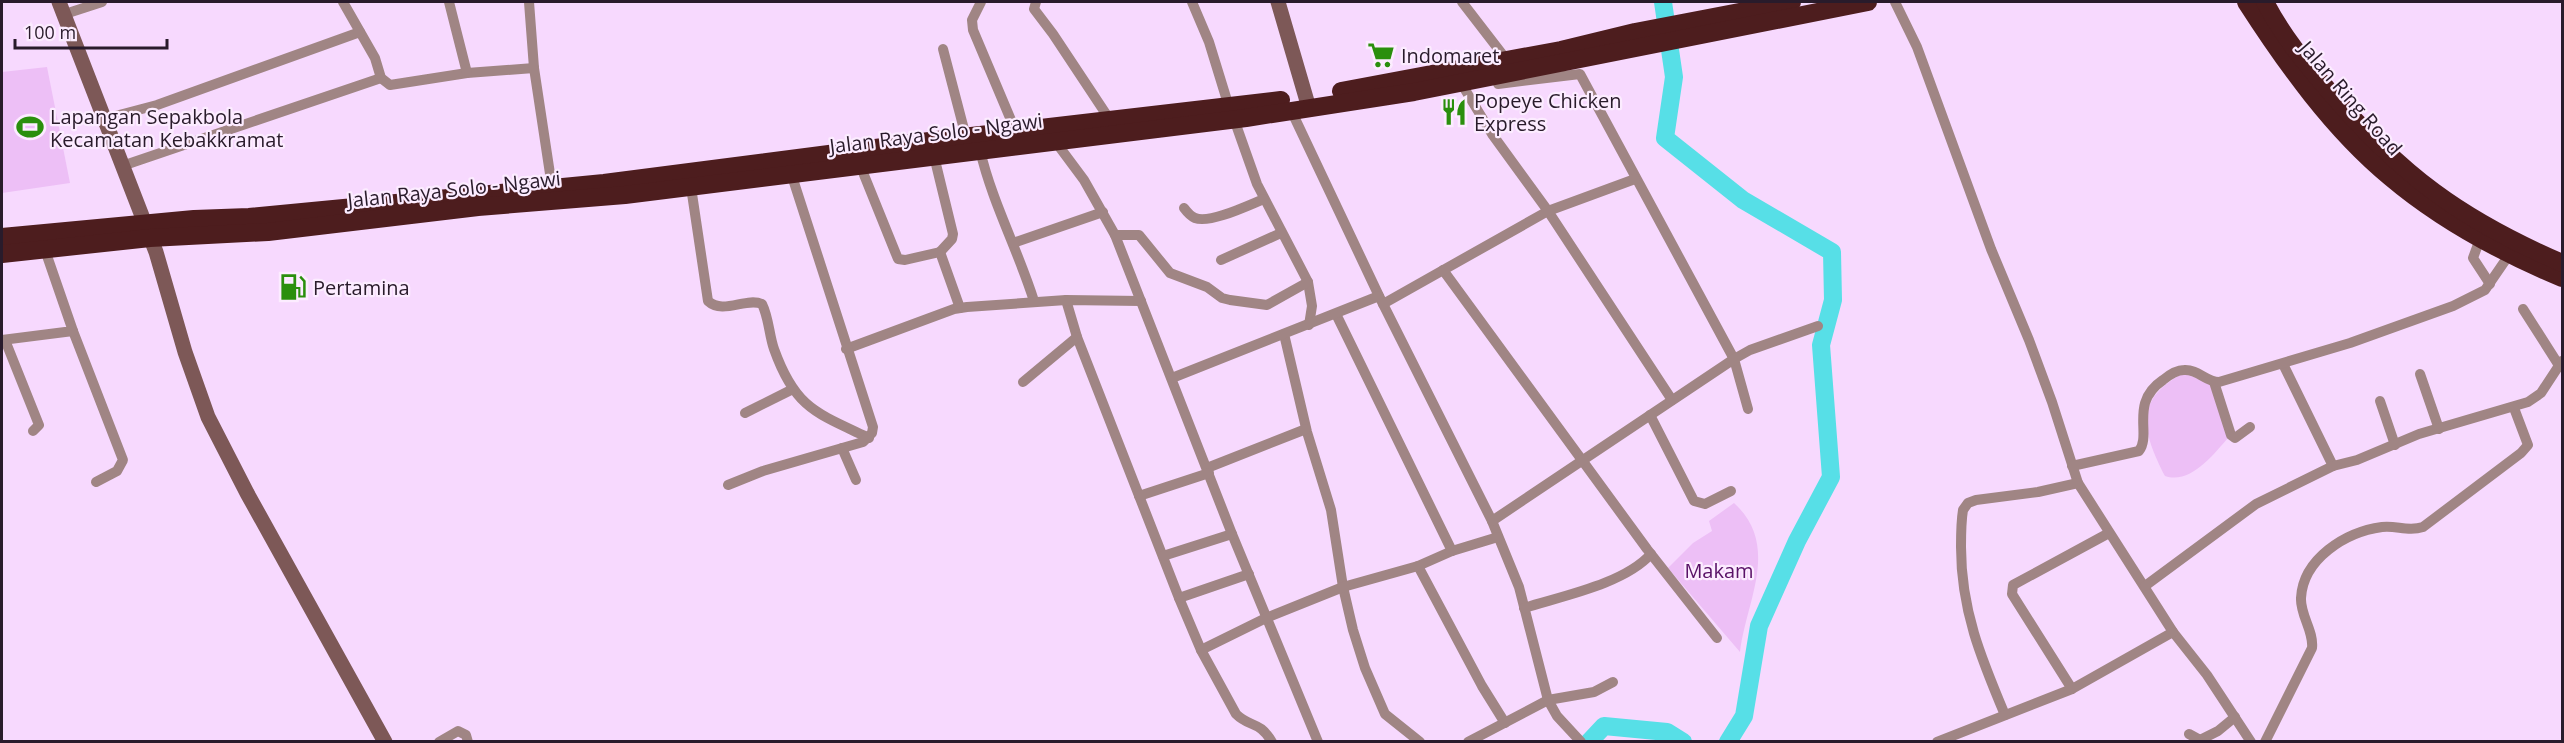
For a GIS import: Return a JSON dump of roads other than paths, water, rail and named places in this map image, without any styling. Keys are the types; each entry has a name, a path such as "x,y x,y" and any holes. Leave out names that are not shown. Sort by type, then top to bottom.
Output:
{"highway":[{"name":"Jalan Raya Solo - Ngawi","path":"1695,29 1792,2"},
{"name":"Jalan Raya Solo - Ngawi","path":"1298,104 1506,59 1868,2"},
{"name":"Jalan Ring Road","path":"2246,2 2312,93 2362,151 2408,192 2480,239 2509,255 2562,278"},
{"name":"Jalan Ring Road","path":"2265,2 2278,26 2301,57 2354,120 2392,160 2465,215 2501,235 2562,263"},
{"name":"Jalan Raya Solo - Ngawi","path":"2,237 147,231 280,231 478,207 691,187 1055,141 1298,104 1463,86 1645,38"},
{"name":"Jalan Raya Solo - Ngawi","path":"2,254 45,250 147,231 249,217 675,175 1110,120 1232,113"}],"street":[{"path":"102,2 62,8 147,231 208,417 247,493 385,741"},
{"path":"343,2 375,58 381,78 390,85 467,73 534,68"},
{"path":"449,2 467,73"},
{"path":"529,2 534,68 552,187"},
{"path":"981,2 972,20 973,30 1016,132"},
{"path":"1192,2 1209,42 1264,199 1308,282 1312,295 1309,325"},
{"path":"1278,2 1298,104 1381,300 1492,521 1514,573 1548,700 1557,716 1578,737"},
{"path":"1462,2 1506,59"},
{"path":"1895,2 1917,47 1990,249 2033,350 2078,483 2173,632 2207,675 2248,741"},
{"path":"1032,4 1110,120"},
{"path":"104,119 179,97 360,32"},
{"path":"943,49 966,137"},
{"path":"1672,400 1548,212 1492,134 1463,86 1579,73 1734,359 1748,409"},
{"path":"122,166 381,78"},
{"path":"1055,141 1084,180 1115,234 1232,534 1318,741"},
{"path":"980,150 993,192 1034,301"},
{"path":"860,165 898,259 905,260 940,252 952,239 953,234 934,156"},
{"path":"728,485 759,472 842,448 868,438 873,427 790,173"},
{"path":"1172,378 1336,314 1381,300 1443,270 1548,212 1635,178"},
{"path":"691,187 708,301 718,306 751,302 762,304 774,349 793,389 813,411 868,438"},
{"path":"1184,208 1192,217 1209,218 1264,199"},
{"path":"1013,243 1103,212"},
{"path":"1221,260 1281,233"},
{"path":"1115,234 1139,235 1170,273 1207,287 1222,298 1230,300 1267,305 1308,282"},
{"path":"2480,239 2473,258 2490,284"},
{"path":"45,250 123,460 117,471 96,482"},
{"path":"940,252 960,308"},
{"path":"2072,466 2139,451 2144,442 2143,412 2150,393 2159,382 2173,373 2188,370 2214,382 2283,364 2454,306 2485,290 2509,255"},
{"path":"1443,270 1651,554 1717,638"},
{"path":"1066,300 1077,337 1201,650 1236,714 1242,720 1261,727 1272,741"},
{"path":"846,349 960,308 1034,301 1141,302"},
{"path":"2145,586 2256,504 2333,466 2357,460 2439,429 2514,408 2541,393 2561,364 2523,309"},
{"path":"1336,314 1452,551"},
{"path":"1492,521 1734,359 1750,350 1818,326"},
{"path":"33,431 39,425 3,340 74,331"},
{"path":"1284,334 1306,429 1331,510 1343,587 1353,630 1378,702 1390,720 1420,741"},
{"path":"1023,382 1077,337"},
{"path":"2283,364 2333,466"},
{"path":"2420,374 2439,429"},
{"path":"2214,382 2231,435 2235,438 2250,427"},
{"path":"745,413 793,389"},
{"path":"2380,401 2395,445"},
{"path":"2265,741 2312,648 2313,640 2301,600 2303,585 2312,565 2334,546 2373,529 2386,527 2410,530 2423,527 2521,453 2528,445 2514,408"},
{"path":"1650,415 1694,501 1705,504 1731,491"},
{"path":"1139,496 1208,471 1306,429"},
{"path":"842,448 856,480"},
{"path":"2005,715 1978,648 1965,603 1961,565 1963,510 1968,503 1976,500 2038,492 2078,483"},
{"path":"2072,689 2013,594 2013,585 2109,533"},
{"path":"1163,556 1232,534"},
{"path":"1201,650 1266,618 1343,587 1418,566 1452,551 1498,537"},
{"path":"1524,608 1601,583 1636,567 1651,554"},
{"path":"1418,566 1482,686 1505,723"},
{"path":"1179,598 1249,574"},
{"path":"1937,741 2072,689 2173,632"},
{"path":"1468,741 1548,700 1594,692 1613,682"},
{"path":"2189,734 2200,740 2218,731 2235,717"},
{"path":"440,741 458,731 466,735 468,741"}],"waterway":[{"path":"1663,2 1674,77 1665,138 1743,200 1832,252 1833,300 1821,345 1831,477 1797,541 1759,626 1744,716 1728,742"},
{"path":"1589,742 1604,726 1667,732 1683,742"}],"place":[{"name":"Indomaret","path":"1381,55"},
{"name":"Popeye Chicken Express","path":"1454,112"},
{"name":"Lapangan Sepakbola Kecamatan Kebakkramat","path":"30,127"},
{"name":"Pertamina","path":"293,287"}],"park label":[{"name":"Makam","path":"1719,570"}]}
